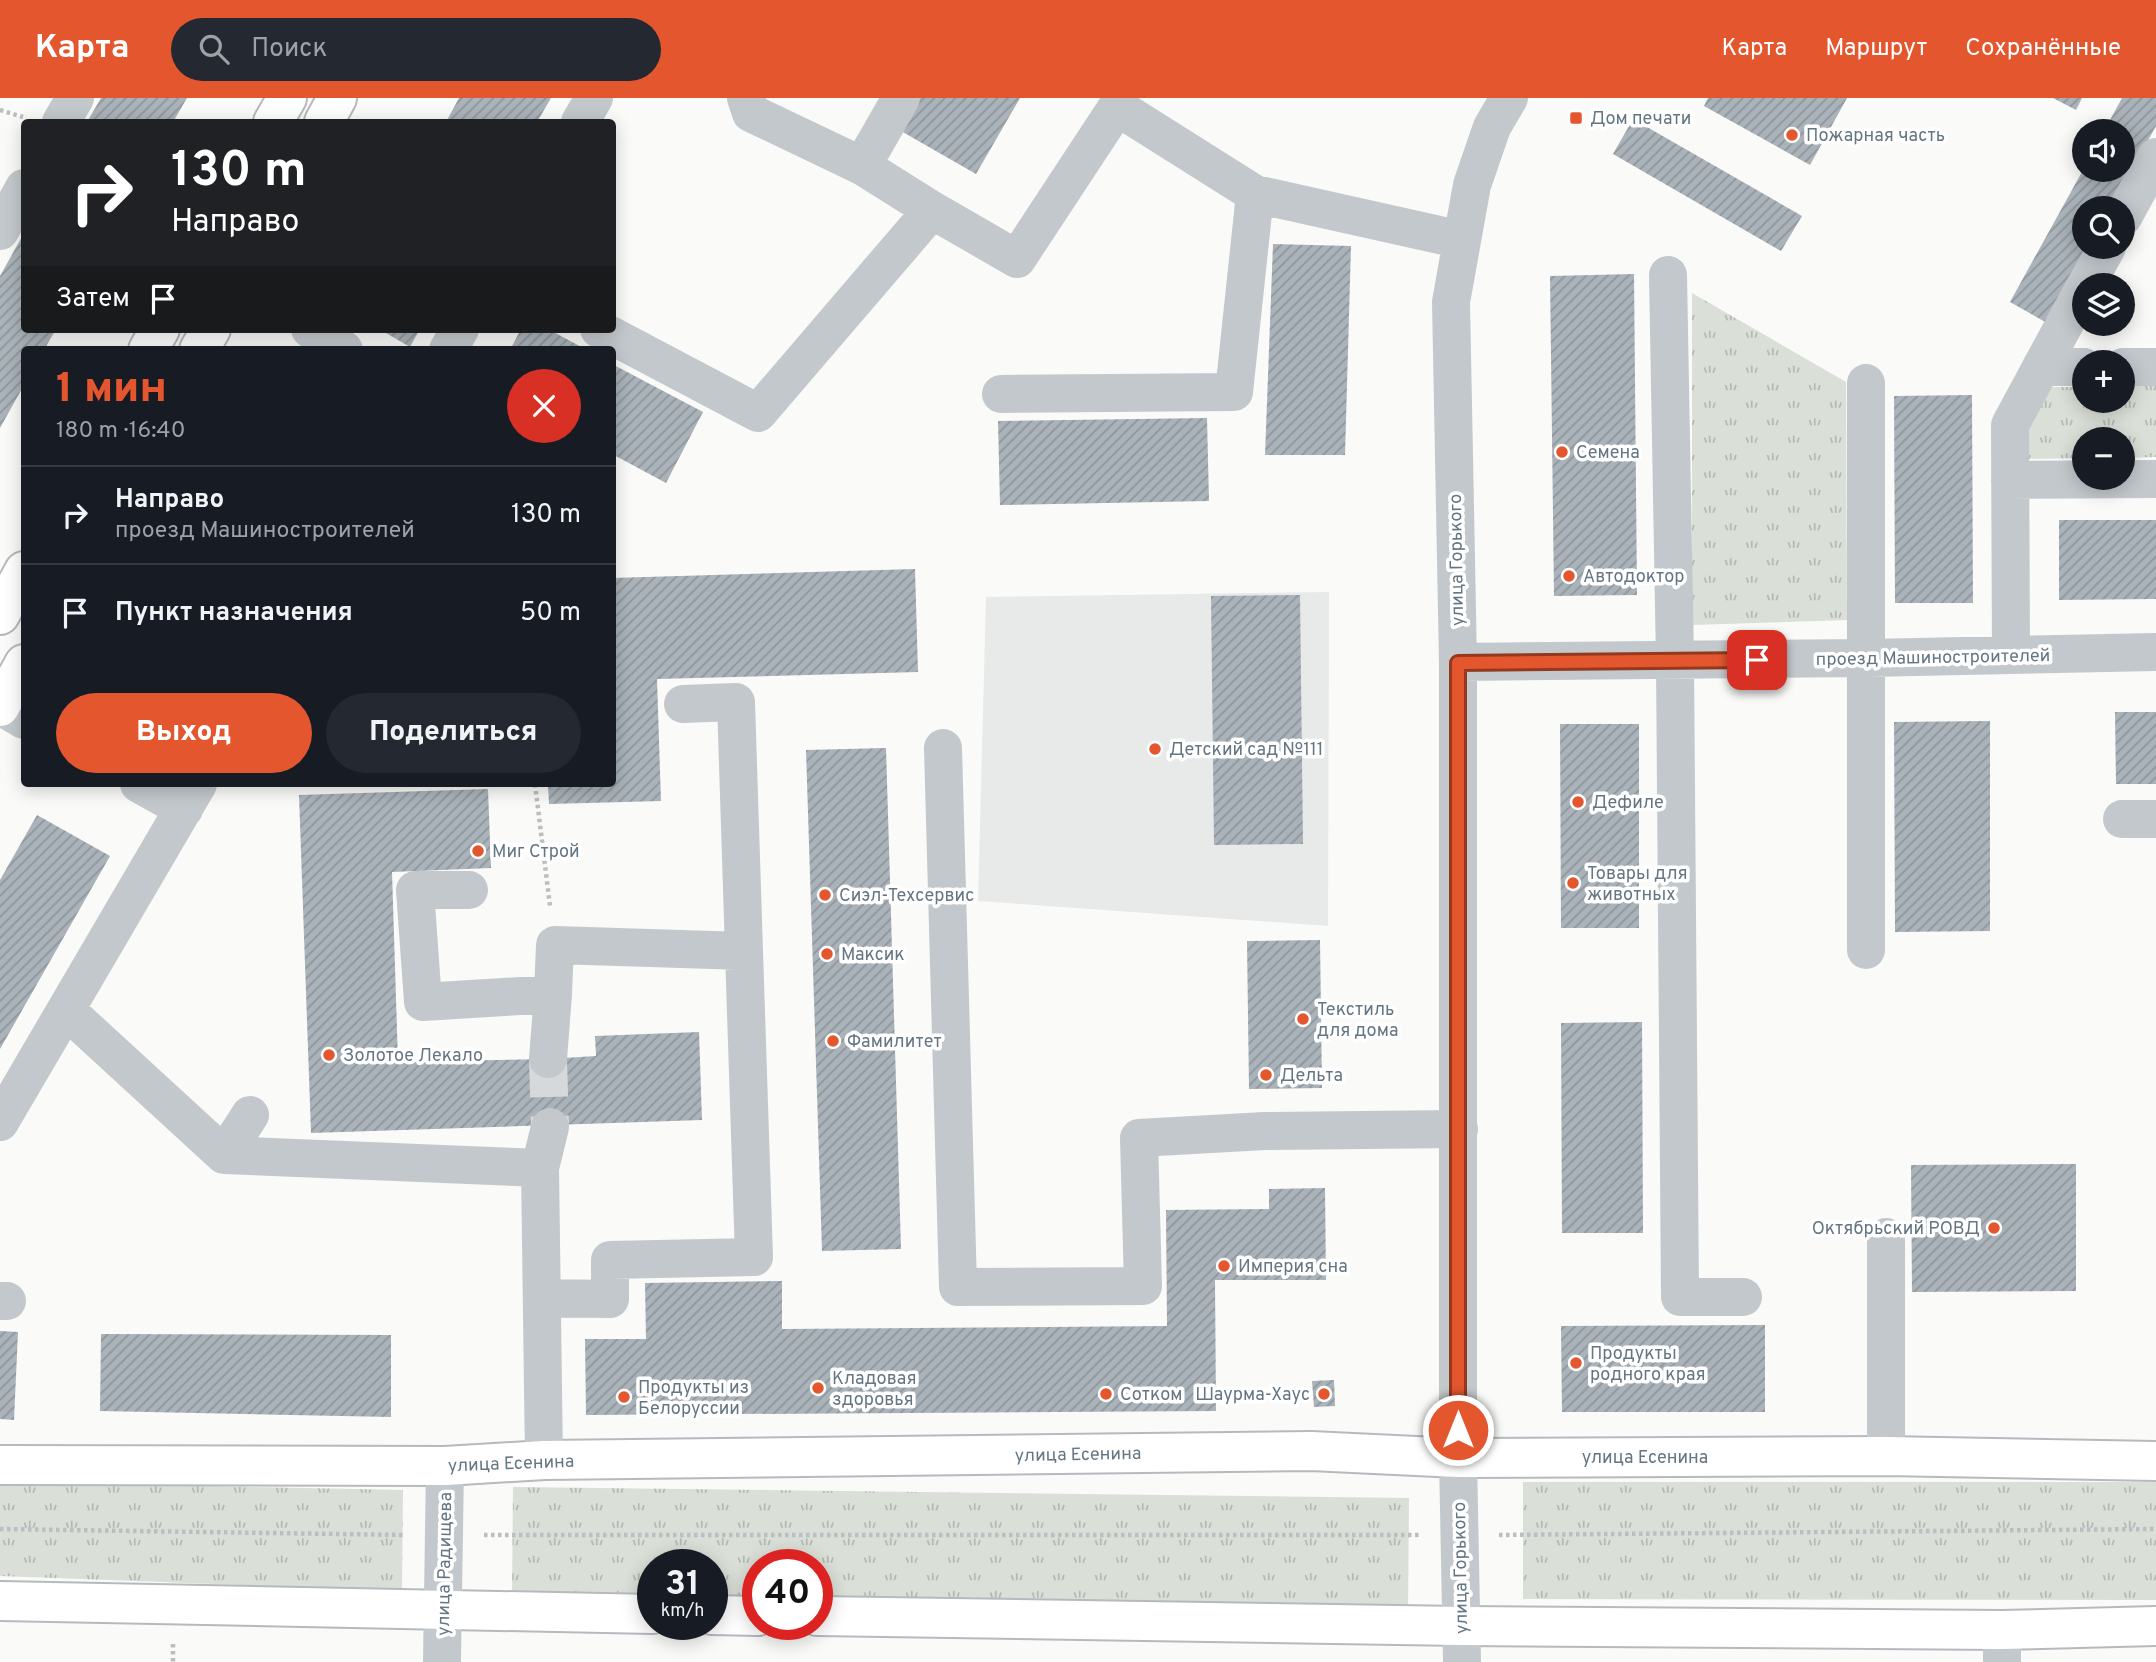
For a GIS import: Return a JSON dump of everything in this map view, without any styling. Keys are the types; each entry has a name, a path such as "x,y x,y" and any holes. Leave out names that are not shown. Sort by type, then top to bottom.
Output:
{"main road":[{"path":"275,119 287,98"},
{"path":"326,119 337,98"},
{"path":"0,615 21,576"},
{"path":"0,707 21,669"},
{"name":"улица Есенина","path":"0,1465 445,1466 544,1460 1311,1451 1458,1458 1886,1456 2156,1461"},
{"path":"0,1601 637,1614"},
{"path":"833,1617 1461,1644 2002,1646 2156,1626"}],"street":[{"path":"63,119 75,98"},
{"path":"582,119 594,98"},
{"path":"746,98 751,113 862,166 1017,259 1117,107 1255,194 1462,240"},
{"path":"862,166 901,98"},
{"name":"улица Горького","path":"1461,1644 1458,1458 1458,663 1451,302 1472,185 1492,127 1509,98"},
{"path":"2134,196 2156,156"},
{"path":"0,232 21,193"},
{"path":"1001,394 1234,392 1255,194"},
{"path":"607,333 758,413 932,210"},
{"path":"1668,275 1675,661 1680,1297 1743,1297"},
{"path":"2011,655 2010,425 2072,311"},
{"path":"317,333 338,346"},
{"path":"2041,367 2072,367"},
{"path":"2135,367 2156,367"},
{"path":"1866,383 1866,950"},
{"path":"2010,480 2156,479"},
{"name":"проезд Машиностроителей","path":"1458,663 2156,652"},
{"path":"541,1298 610,1299 610,1260 754,1257 736,702 683,704"},
{"path":"0,707 21,718"},
{"path":"943,748 958,1287 1143,1286 1139,1138 1265,1131 1459,1129"},
{"path":"0,1122 191,797 151,787"},
{"path":"470,890 415,890 423,1002 553,993"},
{"path":"548,1059 555,945 744,951"},
{"path":"66,1010 224,1155 540,1168"},
{"path":"224,1155 250,1115"},
{"path":"544,1460 540,1168 550,1126"},
{"path":"1886,1237 1886,1456"},
{"name":"улица Радищева","path":"442,1662 445,1466"}],"path":[{"path":"535,787 555,945"},
{"path":"0,1529 401,1535"},
{"path":"1544,1534 2156,1529"},
{"path":"508,1535 1404,1535"}],"shaded area":[{"name":"Детский сад №111","path":"1329,592 1328,926 978,901 986,597"}],"green space":[{"path":"1692,293 1846,382 1847,620 1692,625"},
{"path":"2135,386 2156,386 2156,457 2135,458 2135,427 2072,427 2072,458 2025,459 2025,431 2049,387 2072,387 2072,413 2135,413"},
{"path":"0,1482 403,1490 402,1591 0,1576"},
{"path":"1523,1482 2156,1482 2156,1600 1523,1599"},
{"path":"513,1487 1409,1498 1408,1611 833,1603 833,1549 742,1549 742,1602 728,1602 728,1549 637,1549 637,1601 512,1599"}],"building":[{"path":"101,98 187,98 175,119 89,119"},
{"path":"459,98 551,98 539,119 448,119"},
{"path":"920,98 1020,98 976,174 901,131"},
{"name":"Пожарная часть","path":"1708,98 1847,98 1810,165 1704,106"},
{"path":"2053,98 2082,98 2076,110"},
{"path":"2122,98 2156,98 2156,126 2135,164 2135,119 2111,119"},
{"path":"1633,119 1802,216 1781,251 1613,154"},
{"path":"2076,182 2125,182 2118,196 2072,196 2072,259 2082,259 2075,273 2072,273 2072,278 2047,323 2010,302"},
{"path":"21,238 21,333 54,333 46,346 21,346 21,390 0,428 0,276"},
{"path":"1273,244 1351,246 1345,455 1265,455"},
{"path":"1634,274 1637,595 1554,596 1550,276"},
{"path":"386,333 418,333 408,346"},
{"path":"519,333 555,333 580,346 512,346"},
{"path":"616,366 703,412 666,483 616,456"},
{"path":"1972,395 1973,603 1895,603 1894,396"},
{"path":"1207,418 1209,501 1000,505 998,421"},
{"path":"2059,520 2156,520 2156,599 2059,600"},
{"path":"915,569 918,672 657,679 661,801 549,804 548,787 616,787 616,578"},
{"name":"Детский сад №111","path":"1300,595 1303,844 1214,845 1211,596"},
{"path":"2115,712 2156,712 2156,784 2116,784"},
{"path":"1990,721 1990,931 1895,932 1894,722"},
{"path":"1560,724 1639,724 1639,928 1561,928"},
{"path":"886,748 901,1249 822,1251 806,750"},
{"path":"488,789 491,868 392,872 398,1062 596,1056 595,1036 699,1032 702,1120 311,1133 299,795"},
{"path":"37,815 110,856 0,1049 0,880"},
{"path":"1320,940 1322,1088 1249,1089 1247,941"},
{"path":"1642,1022 1643,1233 1562,1233 1561,1023"},
{"name":"Октябрьский РОВД","path":"2076,1164 2076,1291 1912,1292 1911,1165"},
{"path":"1325,1188 1326,1280 1215,1280 1216,1411 586,1415 585,1339 646,1339 645,1283 782,1281 782,1329 1167,1326 1166,1210 1269,1209 1269,1189"},
{"path":"1765,1325 1765,1412 1562,1412 1561,1326"},
{"path":"0,1331 18,1332 14,1420 0,1419"},
{"path":"101,1334 391,1335 391,1417 100,1411"},
{"name":"Шаурма-Хаус","path":"1334,1380 1335,1406 1314,1407 1312,1381"}],"tunnel":[{"path":"548,1059 550,1127"}],"place":[{"name":"Дом печати","path":"1576,118"},
{"name":"Пожарная часть","path":"1792,135"},
{"name":"Семена","path":"1562,452"},
{"name":"Автодоктор","path":"1569,576"},
{"name":"Детский сад №111","path":"1155,749"},
{"name":"Дефиле","path":"1578,802"},
{"name":"Миг Строй","path":"478,851"},
{"name":"Товары для животных","path":"1573,883"},
{"name":"Сиэл-Техсервис","path":"825,895"},
{"name":"Максик","path":"827,954"},
{"name":"Текстиль для дома","path":"1303,1019"},
{"name":"Фамилитет","path":"833,1041"},
{"name":"Золотое Лекало","path":"329,1055"},
{"name":"Дельта","path":"1266,1075"},
{"name":"Октябрьский РОВД","path":"1994,1228"},
{"name":"Империя сна","path":"1224,1266"},
{"name":"Продукты родного края","path":"1576,1363"},
{"name":"Кладовая здоровья","path":"818,1388"},
{"name":"Сотком","path":"1106,1394"},
{"name":"Шаурма-Хаус","path":"1324,1394"},
{"name":"Продукты из Белоруссии","path":"624,1397"}],"route":[{"path":"1458,1430 1458,663 1757,660"}]}
